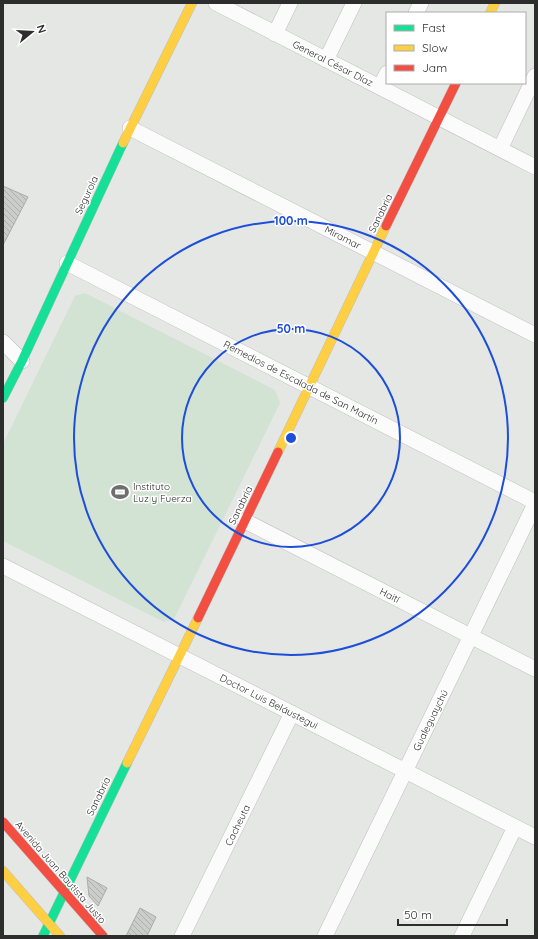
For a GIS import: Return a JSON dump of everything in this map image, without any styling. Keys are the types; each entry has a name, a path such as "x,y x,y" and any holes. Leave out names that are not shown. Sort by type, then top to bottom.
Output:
{"street":[{"name":"Segurola","path":"3,398 22,361 130,128 192,3"},
{"name":"General César Díaz","path":"216,3 535,167"},
{"path":"275,34 290,3"},
{"path":"326,60 354,3"},
{"path":"416,12 421,3"},
{"path":"490,12 495,3"},
{"path":"380,87 386,75"},
{"path":"500,149 535,76"},
{"name":"Sanabria","path":"43,936 456,84"},
{"name":"Miramar","path":"130,128 535,335"},
{"name":"Remedios de Escalada de San Martín","path":"67,262 535,503"},
{"path":"3,342 22,361"},
{"name":"Gualeguaychú","path":"325,936 535,503"},
{"name":"Haití","path":"245,520 535,670"},
{"name":"Doctor Luis Beláustegui","path":"3,566 535,837"},
{"name":"Cacheuta","path":"182,936 292,713"},
{"name":"Avenida Juan Bautista Justo","path":"3,822 103,936"},
{"path":"462,936 515,827"},
{"path":"3,872 60,936"}],"green space":[{"name":"Instituto Luz y Fuerza","path":"85,293 275,390 280,403 174,619 164,622 3,541 3,444 75,296"}],"building":[{"path":"3,186 28,197 3,245"},
{"path":"87,877 107,888 98,906 89,896"},
{"path":"140,908 156,917 147,936 126,936"}],"traffic: fast":[{"path":"3,398 22,361 123,143"},
{"path":"43,936 127,763"}],"traffic: slow":[{"path":"123,143 192,3"},
{"path":"490,12 495,3"},
{"path":"278,452 386,226"},
{"path":"127,763 198,618"},
{"path":"3,871 60,936"}],"traffic: jam":[{"path":"386,226 456,84"},
{"path":"198,618 278,452"},
{"path":"3,822 103,936"}],"place":[{"name":"Instituto Luz y Fuerza","path":"120,492"}]}
